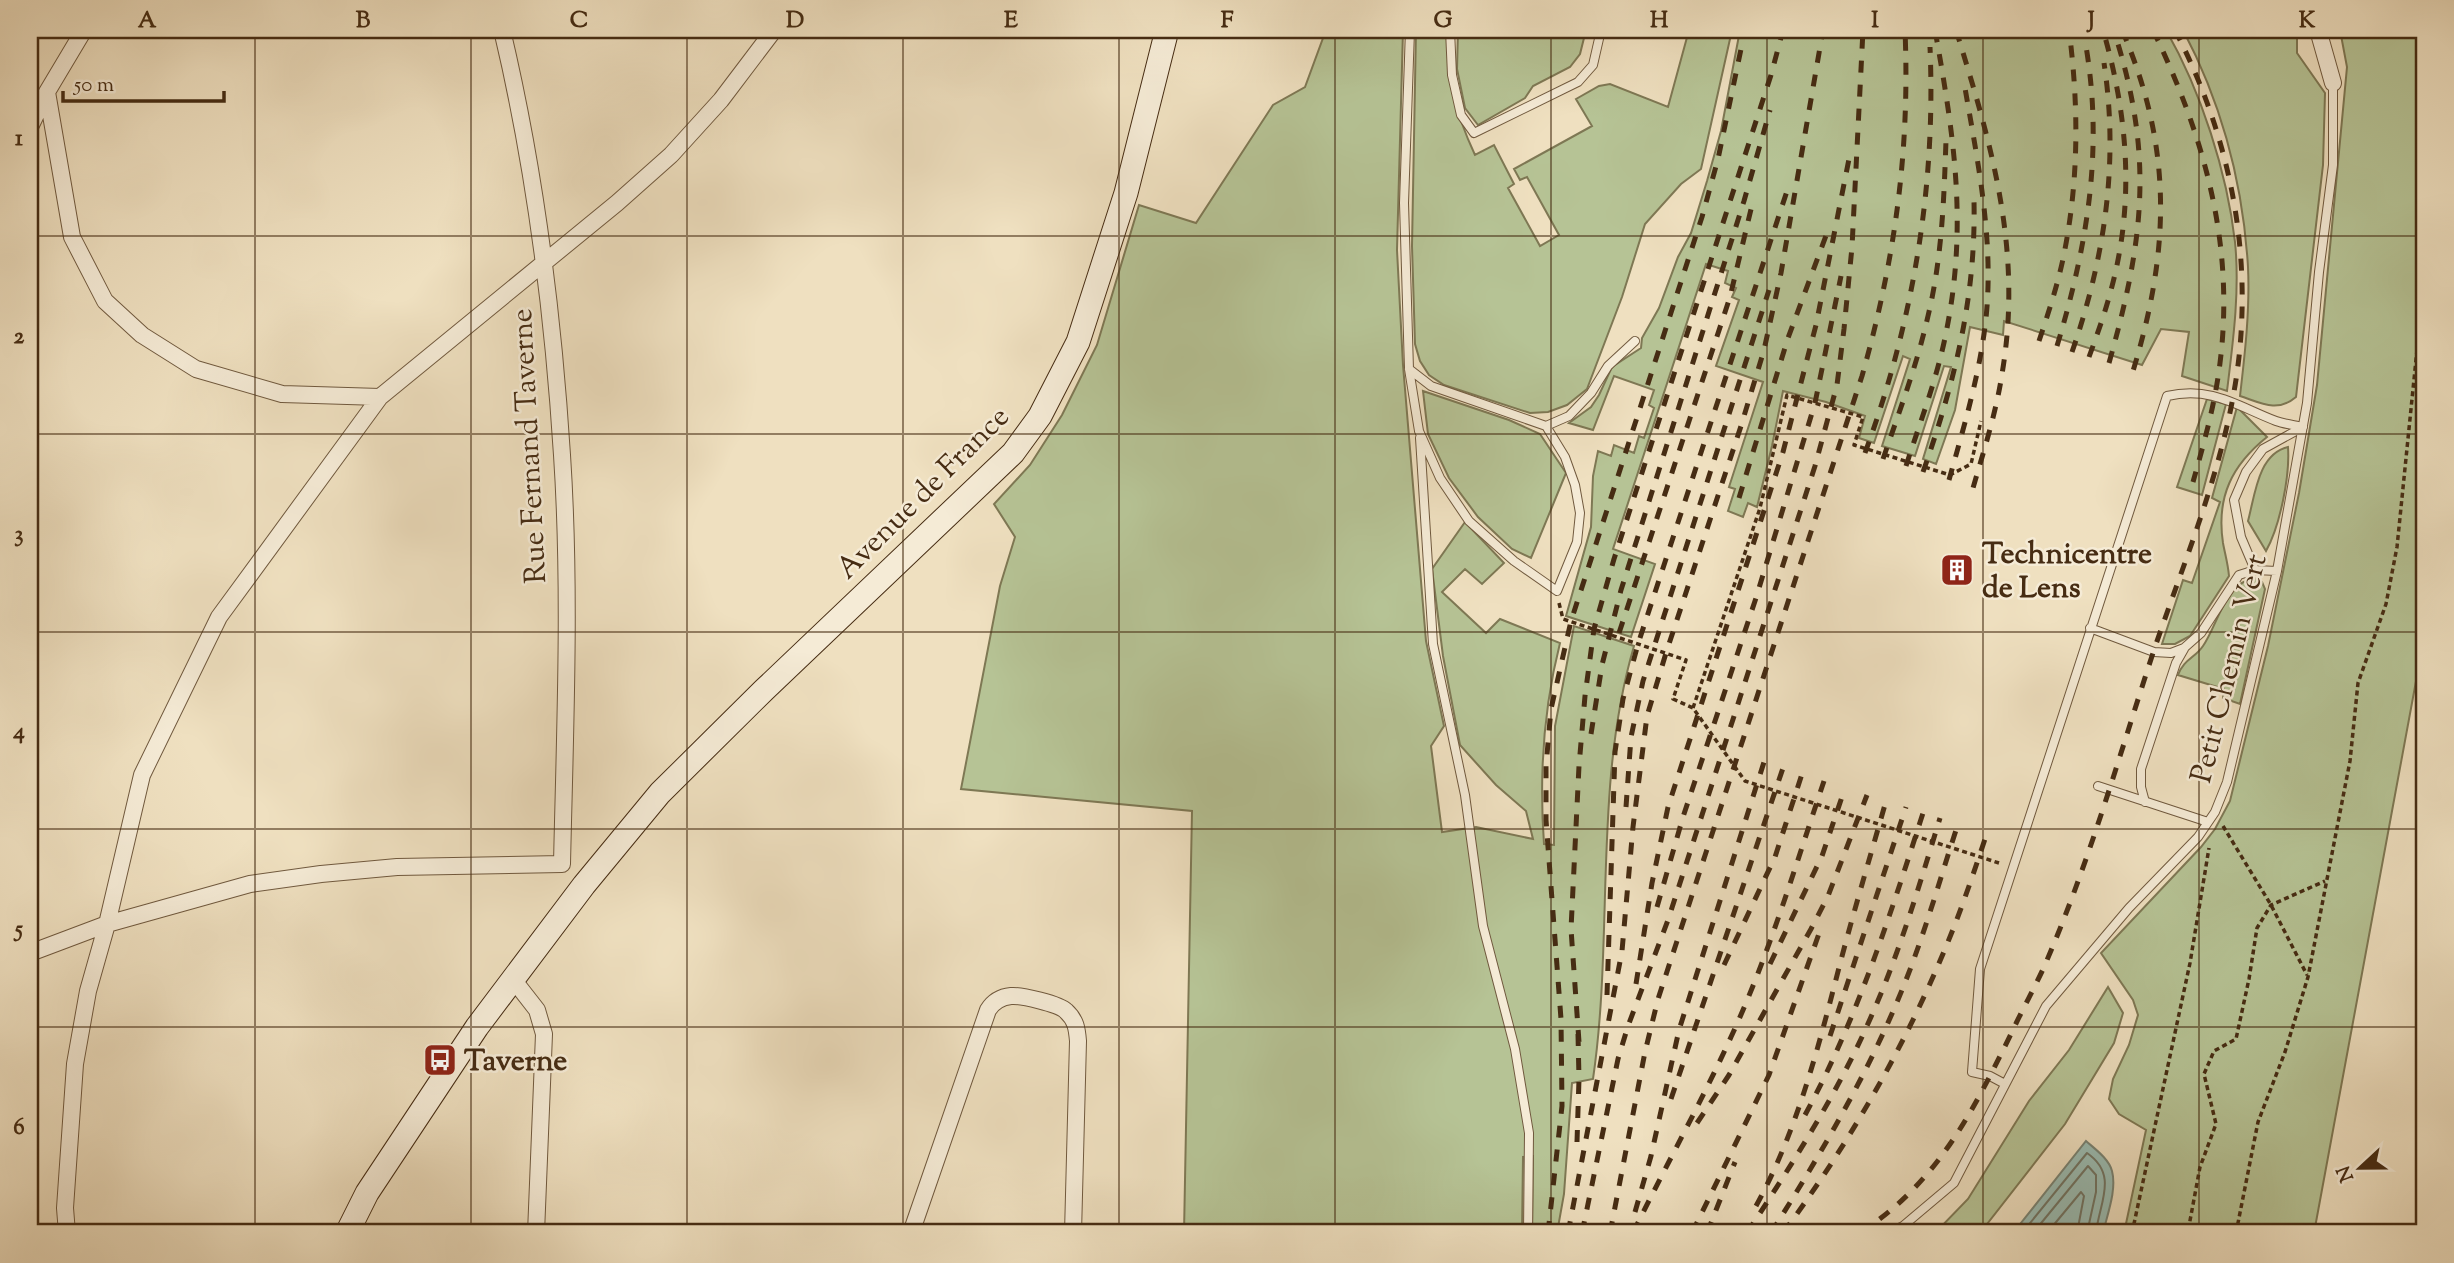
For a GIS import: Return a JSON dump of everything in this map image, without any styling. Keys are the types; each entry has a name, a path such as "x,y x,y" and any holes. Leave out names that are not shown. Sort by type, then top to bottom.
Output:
{"street":[{"path":"30,127 47,92 84,30"},
{"name":"Rue Fernand Taverne","path":"502,30 516,90 545,263 562,456 566,633 562,864"},
{"path":"67,1233 65,1208 75,1064 88,991 107,924 142,775 219,617 380,397 545,263 671,155 721,100 774,30"},
{"name":"Avenue de France","path":"347,1233 368,1194 452,1064 512,978 660,793 1013,453 1040,416 1078,342 1126,193 1167,30"},
{"path":"2318,30 2333,83"},
{"path":"47,92 72,237 105,300 142,335 196,369 282,394 380,397"},
{"path":"30,953 107,924 250,884 321,874 397,867 562,864 584,885"},
{"path":"512,978 537,1010 544,1034 536,1233"},
{"path":"911,1233 988,1010 993,1003 1013,995 1059,1006 1076,1024 1078,1041 1073,1233"}],"lane":[{"path":"1410,30 1404,203 1409,369 1419,431 1433,644 1465,795 1483,926 1515,1049 1529,1133 1528,1233"},
{"path":"1450,30 1452,75 1461,115 1474,133 1578,82 1593,65 1601,30"},
{"name":"Petit Chemin Vert","path":"1889,1233 1903,1226 1954,1183 2046,1006 2129,908 2198,837 2215,812 2227,782 2277,571 2303,427 2333,165 2333,83"},
{"path":"1546,426 1569,416 1591,393 1608,366 1635,341"},
{"path":"1409,369 1432,386 1546,426 1565,457 1575,485 1580,513 1577,542 1557,591 1514,561 1469,522 1440,478 1419,431"},
{"path":"2005,1084 1990,1076 1972,1072 1980,969 2011,867 2167,396 2181,393 2215,396 2234,401 2278,422 2303,427"},
{"path":"2255,570 2241,537 2234,500 2246,472 2263,449 2303,427"},
{"path":"2145,802 2141,787 2141,769 2176,663 2184,649 2201,634 2239,575 2255,570 2277,571"},
{"path":"2091,628 2154,652 2171,653 2184,649"},
{"path":"2098,786 2208,822"}],"path":[{"path":"2236,1233 2258,1122 2285,1052 2308,977 2350,761 2358,683 2386,604 2397,547 2418,340 2419,284 2424,246"},
{"path":"1693,708 1759,508 1787,395 1863,417 1854,445 1950,475 1971,464 1981,421"},
{"path":"1557,591 1563,619 1686,660 1673,699 1693,708 1745,781 2011,867"},
{"path":"2215,812 2271,905 2308,977"},
{"path":"2132,1233 2190,963 2215,812"},
{"path":"2179,1233 2189,1226 2200,1167 2216,1124 2204,1074 2214,1051 2235,1039 2257,928 2271,905 2325,881"}],"green space":[{"path":"1326,30 1403,30 1397,250 1403,365 1426,641 1444,726 1431,746 1442,832 1476,827 1533,839 1526,811 1496,785 1460,745 1443,656 1432,569 1465,522 1504,563 1482,584 1465,569 1442,592 1486,633 1500,619 1560,643 1544,743 1544,844 1554,845 1555,726 1574,626 1634,646 1621,699 1613,753 1599,1025 1593,1079 1572,1083 1564,1194 1557,1233 1532,1233 1533,1156 1523,1157 1522,1233 1184,1233 1192,811 961,789 1000,586 1015,537 994,504 1030,465 1062,415 1097,345 1139,205 1196,223 1273,105 1305,87"},
{"path":"1416,30 1447,30 1454,94 1468,139 1475,155 1494,145 1514,184 1508,188 1540,246 1559,235 1527,177 1520,180 1514,169 1592,126 1576,99 1599,86 1610,84 1668,107 1689,30 1732,30 1701,169 1681,184 1645,224 1622,297 1587,389 1567,405 1548,412 1530,413 1444,385 1429,375 1420,361 1415,344 1412,246"},
{"path":"1458,30 1586,30 1580,54 1570,67 1533,86 1525,98 1478,125 1465,108 1457,69"},
{"path":"1740,30 2166,30 2190,79 2211,133 2231,215 2237,279 2227,391 2182,376 2189,332 2161,329 2142,365 2004,321 2003,335 1970,327 1955,410 1936,464 1923,459 1951,367 1944,366 1915,456 1882,446 1910,359 1903,356 1874,443 1859,438 1865,416 1783,391 1757,507 1748,503 1743,517 1728,511 1735,489 1729,487 1763,382 1716,366 1739,300 1732,297 1736,288 1725,283 1728,271 1706,264 1613,549 1655,564 1631,637 1566,616 1591,527 1593,476 1598,451 1611,456 1614,445 1634,453 1639,436 1644,438 1654,408 1649,405 1654,390 1614,376 1593,430 1569,423 1591,407 1612,367 1641,348 1642,338 1659,308 1678,257 1691,233 1707,181 1721,131"},
{"path":"2183,30 2297,30 2297,53 2325,93 2323,165 2296,397 2282,405 2262,404 2240,396 2247,332 2248,283 2241,205 2219,115"},
{"path":"2340,30 2424,30 2424,638 2314,1233 2124,1233 2146,1130 2119,1114 2109,1099 2113,1079 2129,1045 2138,1015 2133,1000 2101,953 2201,847 2215,829 2230,801 2268,646 2299,493 2317,385 2347,67"},
{"path":"1423,391 1509,420 1540,434 1566,473 1531,558 1512,549 1478,517 1449,478 1428,434"},
{"path":"2207,399 2226,404 2202,495 2177,487"},
{"path":"2237,407 2267,437 2244,459 2229,483 2225,497 2221,526 2229,576 2190,636 2175,644 2162,644 2183,580 2192,583 2220,502 2212,498"},
{"path":"2288,447 2283,500 2276,528 2266,551 2248,521 2264,467 2278,451"},
{"path":"2256,578 2262,582 2265,589 2240,704 2223,698 2224,689 2178,675 2183,665 2203,646 2230,595 2245,581"},
{"path":"2108,987 2123,1013 2114,1043 2065,1124 1980,1233 1935,1233 1968,1199 2029,1101 2069,1050"}],"water":[{"path":"2086,1141 2105,1158 2112,1171 2112,1194 2103,1233 2013,1233"}],"railway":[{"path":"1548,1233 1562,1106 1561,1019 1546,820 1546,766 1551,709 1571,621 1702,217 1718,159 1745,30"},
{"path":"1579,1042 1571,929 1579,766 1594,629 1783,30"},
{"path":"1568,1233 1622,951 1633,827 1647,716 1764,350 1781,273 1823,30"},
{"path":"1582,1233 1618,1059 1668,920 1815,466 1837,385 1852,247 1863,30"},
{"path":"1610,1233 1658,999 1874,333 1898,204 1905,118 1905,30"},
{"path":"1906,466 1942,350 1953,293 1956,255 1953,144 1935,30"},
{"path":"1956,30 1992,157 2006,242 2009,285 2008,329 2002,374 1973,488"},
{"path":"2039,341 2061,269 2075,173 2075,87 2069,30"},
{"path":"2057,346 2078,267 2090,190 2093,111 2083,30"},
{"path":"2089,357 2119,257 2126,192 2123,127 2112,62 2103,30"},
{"path":"2122,30 2139,74 2150,116 2158,158 2160,199 2154,283 2133,371"},
{"path":"2153,30 2187,110 2201,151 2219,233 2223,276 2224,319 2218,378 2193,482"},
{"path":"1860,1233 1911,1191 1950,1144 1982,1090 2044,967 2089,849 2220,455 2237,375 2241,334 2241,255 2229,177 2219,140 2207,103 2175,30"},
{"path":"2109,363 2129,281 2139,204 2140,166 2136,128 2118,44"},
{"path":"1865,453 1896,354 1918,253 1929,151 1930,47"},
{"path":"2072,352 2093,281 2106,209 2110,137 2104,63"},
{"path":"1949,480 1980,359 1988,289 1983,202 1965,88"},
{"path":"1591,734 1602,665 1621,590 1744,201 1770,110"},
{"path":"1883,459 1919,352 1933,294 1942,228 1946,140"},
{"path":"1636,984 1652,883 1668,807 1783,452 1816,325 1849,159"},
{"path":"1607,995 1615,752 1623,699 1638,644 1789,185"},
{"path":"1923,472 1945,405 1961,338 1971,271 1974,201"},
{"path":"1619,633 1730,297 1752,205"},
{"path":"1739,498 1788,338 1827,233"},
{"path":"1657,907 1683,817 1756,598 1815,403 1841,276"},
{"path":"1626,807 1631,737 1643,681 1769,290"},
{"path":"1635,1212 1651,1156 1679,1030 1764,762"},
{"path":"1671,1099 1783,768"},
{"path":"1724,965 1775,857 1802,774"},
{"path":"1633,1233 1708,1086 1745,1006 1781,910 1824,781"},
{"path":"1770,964 1822,856 1845,788"},
{"path":"1697,1123 1729,1075 1811,929 1828,896 1867,795"},
{"path":"1756,1206 1784,1147 1806,1086 1886,801"},
{"path":"1830,1036 1906,807"},
{"path":"1805,1115 1824,1079 1856,1004 1885,929 1923,813"},
{"path":"1747,1233 1815,1124 1861,1040 1884,987 1940,818"},
{"path":"1771,1233 1809,1172 1877,1046 1906,980 1958,824"},
{"path":"1783,1233 1852,1131 1911,1024 1951,935 1987,833"},
{"path":"1692,1233 1769,1075 1822,925"},
{"path":"1577,1142 1578,1034"},
{"path":"1707,1233 1735,1162"}],"place":[{"name":"Technicentre de Lens","path":"1957,570"},
{"name":"Taverne","path":"440,1060"}]}
